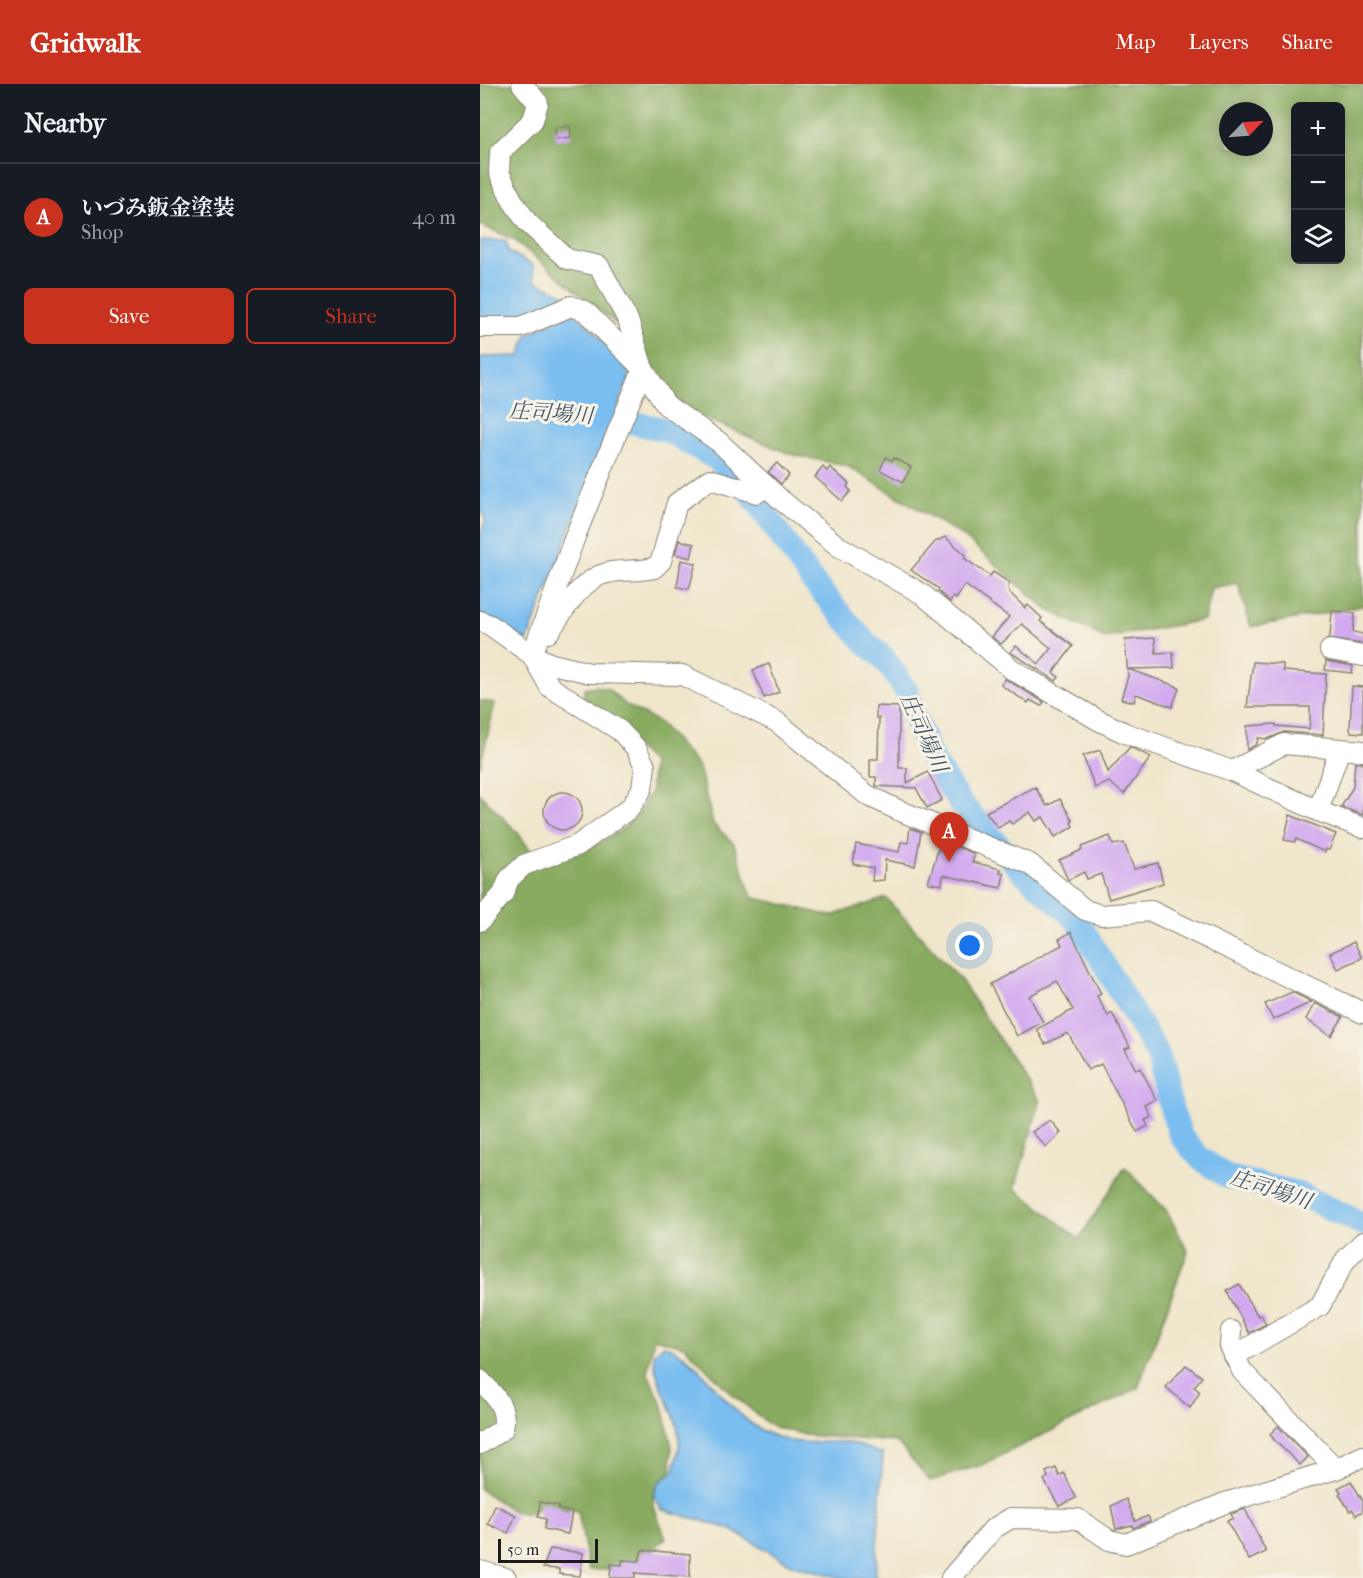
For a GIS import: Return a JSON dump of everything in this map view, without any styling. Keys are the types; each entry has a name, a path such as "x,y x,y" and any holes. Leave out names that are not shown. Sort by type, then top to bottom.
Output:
{"street":[{"path":"480,921 503,894 509,879 524,865 578,845 630,808 642,789 645,766 636,748 619,730 550,687 532,655 576,534 643,369 627,320 599,266 567,259 527,222 512,200 499,172 500,152 533,120 538,103 522,84"},
{"path":"480,327 521,327 571,306 585,311 643,369 666,405 719,442 766,486 838,546 922,594 1013,670 1125,733 1232,771 1318,811 1363,828"},
{"path":"532,655 588,582 609,572 654,568 661,561 677,503 710,478 757,493 766,486"},
{"path":"480,621 490,625 532,655 552,664 590,673 682,675 777,722 867,795 1030,864 1085,910 1101,915 1151,911 1363,1013"},
{"path":"1330,650 1363,656"},
{"path":"1232,771 1284,744 1363,751"},
{"path":"1318,811 1340,749"},
{"path":"1234,1356 1320,1306 1346,1259 1363,1242"},
{"path":"1231,1331 1230,1346 1242,1371 1336,1469"},
{"path":"480,1380 496,1395 506,1417 503,1429 480,1444"},
{"path":"951,1578 993,1529 1011,1518 1078,1519 1108,1540 1126,1544 1225,1503 1336,1469 1363,1456"},
{"path":"480,1571 506,1578"}],"green space":[{"path":"480,84 1363,84 1363,606 1251,627 1238,583 1211,588 1204,620 1105,638 1048,610 963,536 847,466 790,454 699,416 663,388 643,346 513,239 480,225"},
{"path":"595,686 608,689 626,705 660,723 699,767 713,824 734,844 752,897 831,916 886,898 960,979 1040,1101 1015,1188 1079,1239 1125,1167 1166,1210 1188,1251 1138,1388 982,1465 930,1481 897,1442 805,1435 771,1426 732,1394 684,1346 654,1338 647,1372 663,1406 672,1447 671,1472 656,1488 654,1495 655,1510 666,1539 626,1569 589,1570 578,1511 543,1505 529,1514 513,1511 480,1489 480,794 518,833 534,855 582,853 623,829 639,813 651,791 652,763 583,696 585,688"},
{"path":"480,701 495,703 480,767"}],"water":[{"path":"480,240 506,241 509,252 533,265 534,281 575,299 517,323 480,320"},
{"path":"574,311 632,371 527,641 480,614 480,538 485,520 480,506 480,357 520,356 527,335"},
{"path":"664,1345 679,1352 692,1362 739,1414 752,1425 767,1433 797,1442 843,1442 883,1454 875,1578 843,1578 793,1565 730,1529 661,1509 654,1495 658,1483 673,1473 679,1444 675,1421 655,1365 654,1353"}],"building":[{"path":"570,126 571,138 556,140 555,128"},
{"path":"886,457 892,461 894,458 911,467 903,482 880,470"},
{"path":"777,463 789,475 781,484 768,472"},
{"path":"823,467 827,471 830,467 849,484 847,487 851,491 842,501 815,477"},
{"path":"945,537 966,555 964,558 990,576 993,572 1010,583 1009,592 1025,608 1028,605 1042,618 1040,621 1073,646 1053,673 1059,677 1056,681 1010,652 1016,646 1039,664 1051,648 1022,624 1001,644 992,637 1009,617 965,585 956,599 953,597 950,602 938,591 939,589 911,570 935,542"},
{"path":"679,540 694,544 691,558 675,554"},
{"path":"681,560 696,563 689,589 677,587"},
{"path":"1332,611 1355,613 1353,632 1363,634 1363,644 1327,639 1330,637"},
{"path":"1155,638 1156,653 1173,652 1174,668 1128,669 1176,686 1179,689 1172,707 1136,694 1134,702 1121,699 1128,676 1125,640"},
{"path":"1326,661 1353,666 1352,673 1325,670"},
{"path":"1253,662 1283,664 1283,671 1326,674 1323,735 1284,732 1268,739 1258,738 1257,744 1247,750 1247,726 1276,724 1276,726 1309,729 1310,721 1310,707 1247,707"},
{"path":"769,664 779,692 764,698 753,670"},
{"path":"1005,679 1044,702 1041,706 1030,700 1028,703 1001,685"},
{"path":"1352,686 1363,687 1363,733 1351,732 1350,729"},
{"path":"876,706 899,707 899,768 907,768 907,783 928,772 942,800 927,808 916,788 876,786 876,777 870,777 870,759 878,759 879,718 876,718"},
{"path":"1130,747 1151,757 1124,794 1109,782 1095,788 1083,756 1100,750 1108,772"},
{"path":"1355,762 1363,763 1363,815 1341,807 1353,787"},
{"path":"1035,787 1047,806 1060,799 1073,821 1071,822 1073,827 1055,837 1043,817 1036,821 1030,812 1012,824 1009,821 998,828 986,812"},
{"path":"563,792 576,798 582,811 576,824 563,830 550,824 544,811 550,798"},
{"path":"1290,815 1336,834 1329,850 1326,849 1325,852 1296,839 1295,842 1284,840"},
{"path":"910,828 921,832 915,866 885,860 884,880 872,881 873,868 853,864 856,844 899,852 901,842 908,843"},
{"path":"1110,836 1113,845 1124,843 1134,869 1158,863 1163,883 1109,899 1101,874 1087,879 1084,872 1068,880 1059,860 1082,850 1081,847"},
{"path":"941,840 975,854 972,862 1001,869 1000,873 1004,874 1001,888 943,875 942,885 928,883"},
{"path":"1071,932 1101,994 1097,996 1108,1016 1112,1013 1130,1047 1125,1049 1136,1070 1140,1068 1158,1101 1147,1107 1152,1117 1145,1120 1148,1126 1137,1132 1101,1064 1088,1070 1068,1033 1045,1044 1037,1029 1073,1010 1057,981 1029,996 1043,1022 1017,1036 990,984 1062,945 1059,939"},
{"path":"1354,942 1362,958 1338,969 1330,953"},
{"path":"1292,992 1312,1002 1273,1020 1265,1004"},
{"path":"1315,1003 1343,1017 1331,1036 1306,1019"},
{"path":"1050,1120 1061,1133 1046,1147 1032,1132"},
{"path":"1239,1284 1258,1316 1261,1315 1266,1324 1249,1333 1227,1291"},
{"path":"1186,1365 1202,1377 1194,1387 1200,1392 1190,1408 1166,1387"},
{"path":"1278,1426 1308,1457 1300,1465 1270,1434"},
{"path":"1056,1468 1059,1476 1064,1473 1076,1498 1059,1506 1044,1480 1048,1477 1046,1472"},
{"path":"1351,1481 1363,1501 1363,1511 1356,1515 1352,1509 1350,1511 1339,1494 1341,1492 1338,1488"},
{"path":"1126,1499 1135,1521 1148,1516 1150,1521 1133,1528 1132,1525 1116,1529 1111,1506"},
{"path":"540,1502 559,1506 558,1509 572,1512 568,1534 544,1529 546,1519 538,1517"},
{"path":"495,1505 516,1515 508,1533 488,1524"},
{"path":"1245,1509 1266,1552 1249,1560 1227,1521 1233,1518 1231,1514"},
{"path":"550,1549 583,1553 580,1576 559,1574 559,1569 543,1568"},
{"path":"642,1550 690,1554 690,1577 635,1573 635,1578 610,1578 611,1564 622,1565 622,1560 639,1561"}],"waterway":[{"name":"庄司場川","path":"601,416 667,430 717,459 743,482 813,582 865,642 884,658 907,692 931,757 958,800 1022,871 1077,920 1157,1053 1181,1136 1200,1158 1227,1177 1297,1193 1363,1224"},
{"path":"1108,1546 1113,1554 1120,1551"}],"place":[{"name":"いづみ鈑金塗装","path":"949,862"}]}
